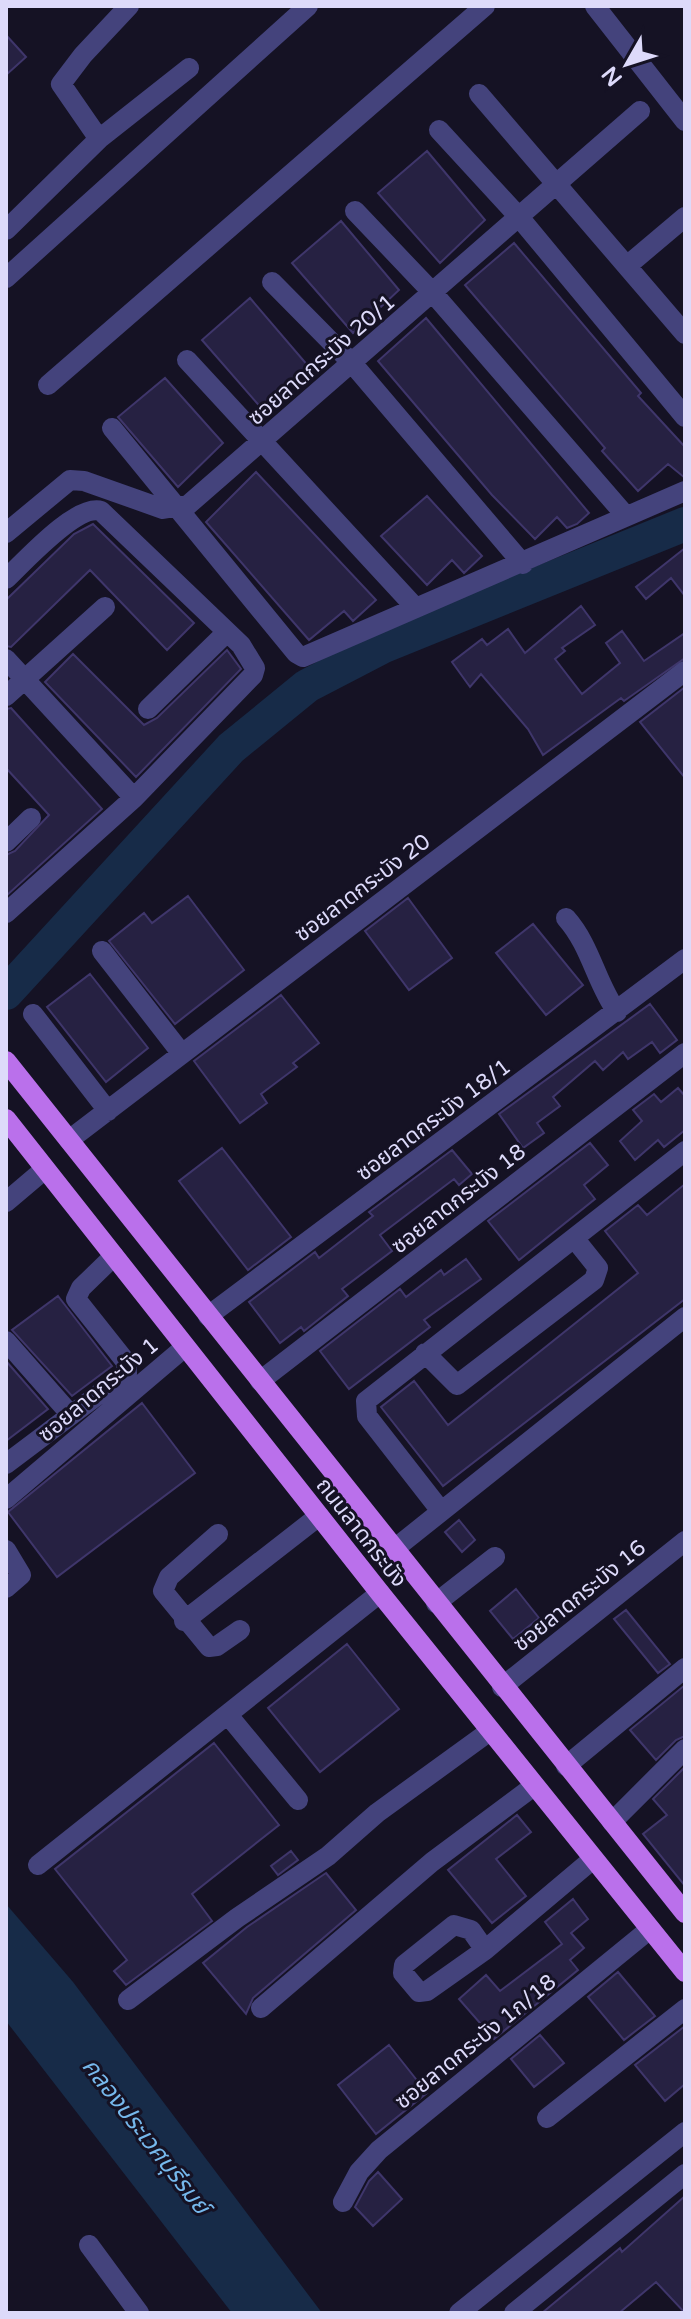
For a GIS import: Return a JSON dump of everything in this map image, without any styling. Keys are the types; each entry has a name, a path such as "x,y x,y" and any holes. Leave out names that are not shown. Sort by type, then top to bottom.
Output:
{"main road":[{"name":"ถนนลาดกระบัง","path":"6,1061 502,1687 682,1904"},
{"name":"ถนนลาดกระบัง","path":"6,1119 380,1593 685,1972"}],"street":[{"path":"99,139 61,84 83,55 129,6"},
{"path":"6,278 308,6"},
{"path":"48,385 485,6"},
{"path":"595,6 685,121"},
{"path":"6,230 99,139 189,68"},
{"path":"479,94 559,183 685,334"},
{"name":"ซอยลาดกระบัง 20/1","path":"179,509 196,499 640,111"},
{"path":"439,130 519,217 685,417"},
{"path":"355,211 433,293 626,516"},
{"path":"628,265 685,217"},
{"path":"272,282 352,363 523,564"},
{"path":"187,360 414,606"},
{"path":"112,428 296,653 303,657 313,656 414,606 523,564 685,491"},
{"path":"6,533 70,480 84,481 163,509 179,509"},
{"path":"6,579 65,525 94,509 101,511 253,660 253,675 134,798 6,913"},
{"path":"6,696 105,607"},
{"path":"148,709 227,632"},
{"path":"6,659 134,798"},
{"name":"ซอยลาดกระบัง 20","path":"69,1140 685,671"},
{"path":"6,842 31,818"},
{"path":"566,918 585,944 608,999 617,1012"},
{"path":"102,951 182,1054"},
{"name":"ซอยลาดกระบัง 18/1","path":"208,1316 685,959"},
{"path":"33,1014 108,1111"},
{"name":"ซอยลาดกระบัง 18","path":"260,1381 685,1053"},
{"path":"441,1511 365,1409 372,1395 685,1151"},
{"path":"6,1202 45,1169"},
{"path":"425,1353 457,1385 570,1299 598,1274 598,1268 574,1238"},
{"path":"6,1464 127,1373 126,1362 76,1299 81,1288 114,1256"},
{"path":"393,1550 685,1317"},
{"path":"6,1341 71,1415"},
{"name":"ซอยลาดกระบัง 1","path":"6,1499 185,1347"},
{"path":"184,1621 319,1516"},
{"path":"218,1534 164,1584 166,1598 209,1647 217,1646 240,1630"},
{"name":"ซอยลาดกระบัง 16","path":"502,1687 685,1541"},
{"path":"6,1550 21,1575 6,1588"},
{"path":"436,1603 495,1557"},
{"path":"38,1865 380,1593"},
{"path":"566,1766 685,1668"},
{"path":"228,1715 298,1800"},
{"path":"128,2000 237,1918 328,1856 377,1813 490,1731"},
{"path":"612,1822 685,1749"},
{"path":"261,2008 432,1862 534,1786"},
{"path":"485,1950 593,1859"},
{"name":"ซอยลาดกระบัง 1ก/18","path":"343,2202 359,2172 379,2150 650,1929"},
{"path":"547,2118 685,2009"},
{"path":"459,2313 685,2132"},
{"path":"514,2313 685,2174"},
{"path":"89,2245 139,2313"}],"water":[{"name":"คลองประเวศบุรีรมย์","path":"6,1904 73,1982 322,2313 232,2313 6,2021"}],"building":[{"path":"6,35 26,57 6,75"},
{"path":"427,151 485,220 440,263 378,193"},
{"path":"341,221 399,290 353,333 292,263"},
{"path":"514,243 641,393 638,396 685,447 685,478 668,464 638,491 465,285"},
{"path":"250,298 309,367 263,410 202,340"},
{"path":"426,318 589,513 577,524 567,528 557,517 535,539 492,495 378,361"},
{"path":"165,378 223,443 178,487 118,417"},
{"path":"256,472 376,600 353,621 344,611 309,640 206,522"},
{"path":"427,496 482,556 464,573 452,560 427,585 381,536"},
{"path":"93,524 194,623 167,650 90,570 11,647 6,646 6,600 74,534"},
{"path":"685,548 685,596 671,578 646,599 636,587"},
{"path":"581,606 595,625 562,648 565,651 555,659 582,694 620,663 606,643 622,631 644,661 685,633 685,658 624,701 621,698 543,755 528,729 481,674 470,687 452,662 482,639 487,645 508,629 525,653"},
{"path":"227,650 241,669 136,777 45,682 73,654 144,725 157,718"},
{"path":"685,687 685,778 640,722"},
{"path":"11,708 102,809 6,896 6,855 15,851 49,815 6,768 6,709"},
{"path":"188,896 244,970 175,1024 109,941 144,913 152,923"},
{"path":"408,898 452,958 409,990 365,931"},
{"path":"533,924 583,985 546,1015 496,953"},
{"path":"90,974 148,1048 106,1082 47,1007"},
{"path":"281,995 319,1043 293,1063 297,1067 261,1094 267,1103 240,1123 194,1061"},
{"path":"650,1004 677,1040 660,1053 652,1042 628,1059 623,1052 603,1070 595,1061 553,1097 560,1106 537,1123 544,1133 523,1148 499,1114"},
{"path":"678,1088 685,1096 685,1130 664,1147 658,1140 635,1160 620,1141 642,1121 633,1110 654,1094 661,1102"},
{"path":"590,1143 608,1165 584,1185 595,1199 519,1260 488,1221"},
{"path":"222,1148 291,1237 248,1270 179,1181"},
{"path":"452,1150 472,1174 459,1185 454,1179 380,1235 392,1251 342,1289 348,1296 304,1331 301,1327 280,1343 249,1302 315,1252 319,1258 373,1216 369,1212"},
{"path":"685,1184 685,1299 443,1486 381,1407 414,1381 448,1425 638,1273 605,1231 638,1205 647,1215"},
{"path":"466,1259 481,1279 424,1320 430,1327 349,1389 320,1351 400,1289 406,1297 441,1270 444,1275"},
{"path":"58,1296 112,1366 72,1396 12,1330"},
{"path":"6,1361 48,1409 6,1441"},
{"path":"142,1403 195,1473 57,1577 8,1512"},
{"path":"459,1520 475,1540 462,1552 445,1532"},
{"path":"516,1589 539,1618 513,1639 490,1611"},
{"path":"626,1610 670,1664 658,1673 614,1619"},
{"path":"347,1644 399,1709 320,1772 268,1708"},
{"path":"685,1685 685,1736 676,1740 656,1760 630,1730"},
{"path":"214,1743 279,1825 192,1894 212,1921 126,1985 114,1971 127,1960 55,1869"},
{"path":"685,1767 685,1886 643,1834 667,1815 653,1799"},
{"path":"517,1815 531,1832 496,1859 526,1896 492,1923 448,1870"},
{"path":"291,1851 298,1860 278,1875 271,1866"},
{"path":"326,1873 356,1910 253,1998 246,2014 203,1963 247,1927"},
{"path":"573,1899 588,1919 571,1933 584,1948 570,1960 578,1970 494,2039 459,1999 486,1975 500,1991 562,1944 545,1922"},
{"path":"618,1972 655,2016 624,2040 588,1997"},
{"path":"685,2026 685,2084 665,2101 635,2065"},
{"path":"540,2035 564,2063 534,2087 511,2059"},
{"path":"389,2045 427,2093 376,2134 338,2085"},
{"path":"378,2172 402,2199 373,2226 355,2207 369,2181"},
{"path":"685,2196 685,2313 656,2282 619,2313 542,2313 620,2248 622,2252"}],"waterway":[{"path":"6,993 231,748 307,686 384,646 685,524"}]}
